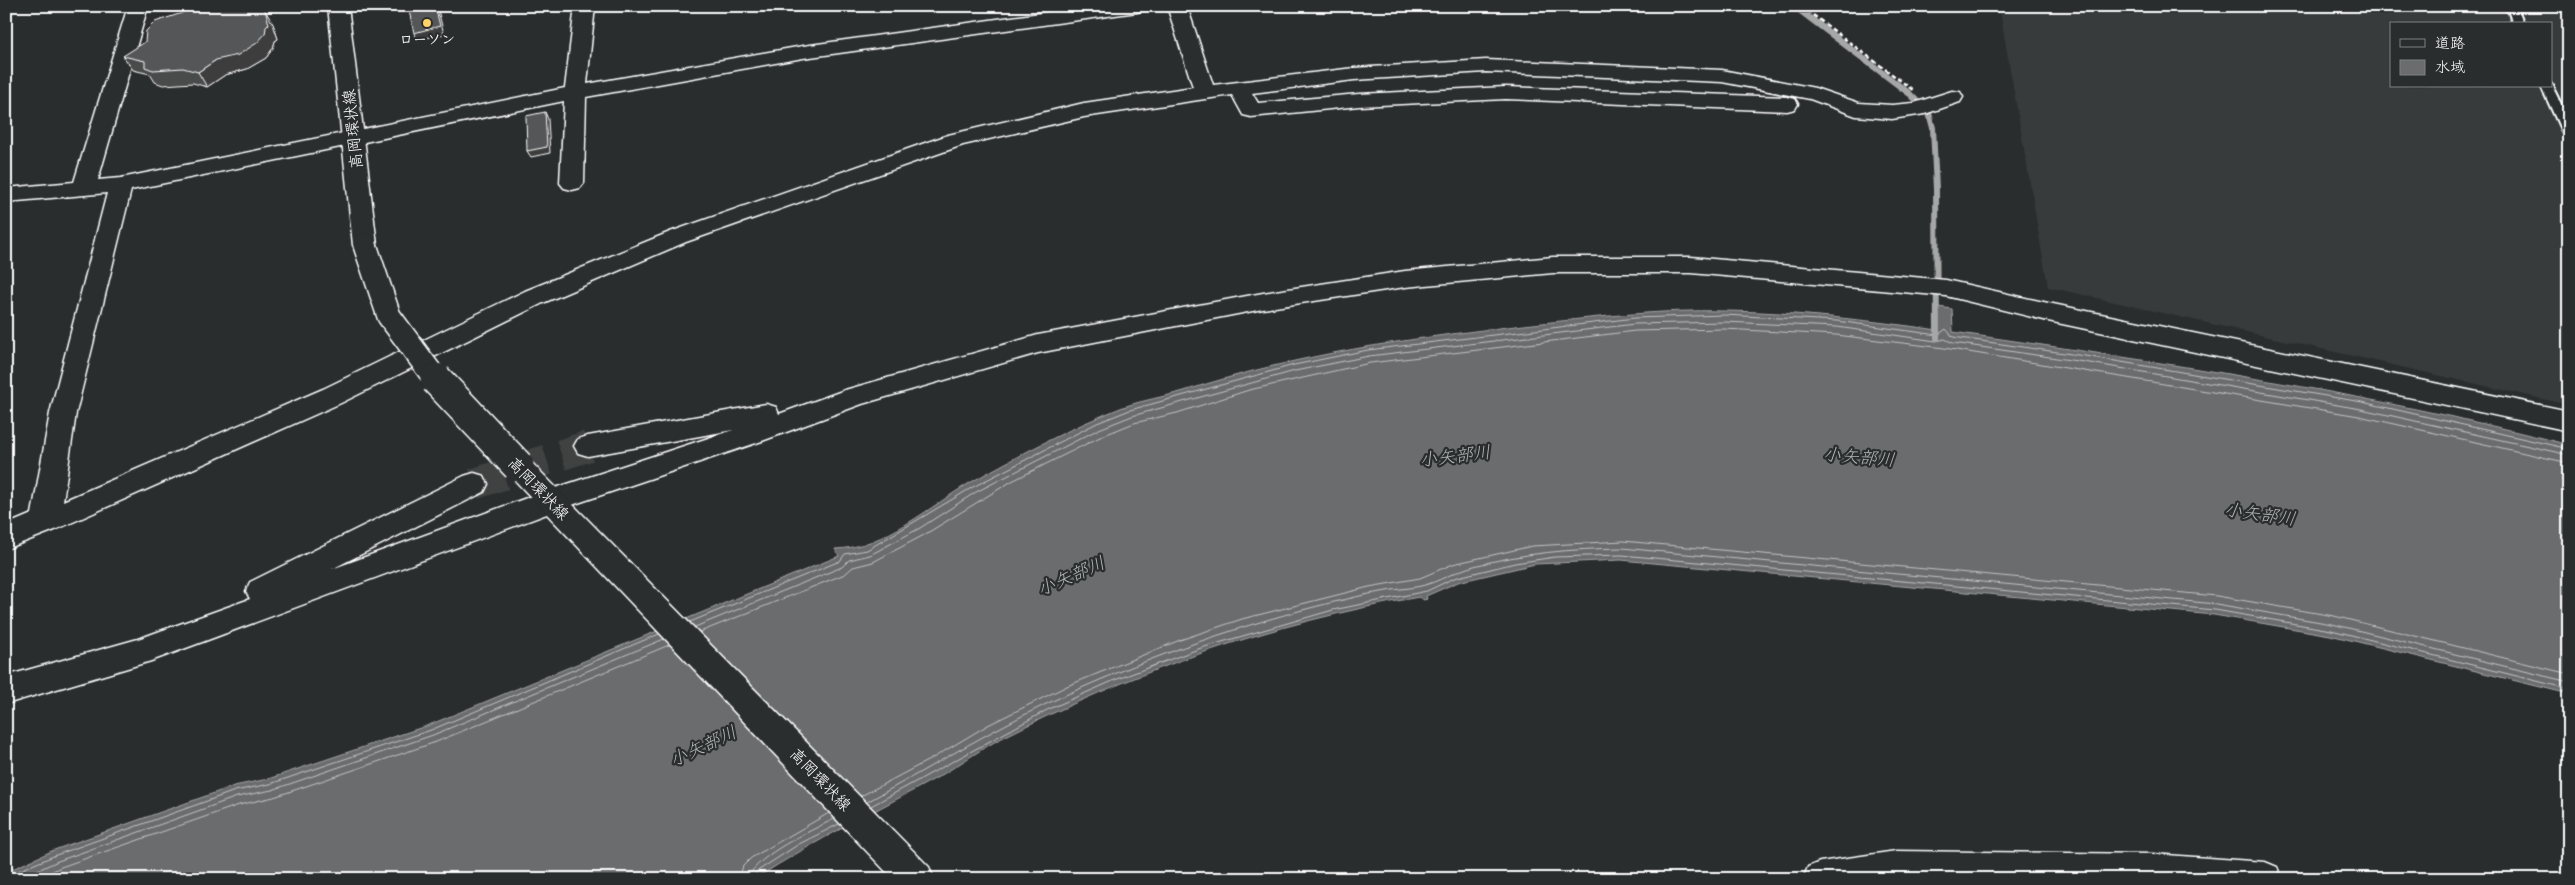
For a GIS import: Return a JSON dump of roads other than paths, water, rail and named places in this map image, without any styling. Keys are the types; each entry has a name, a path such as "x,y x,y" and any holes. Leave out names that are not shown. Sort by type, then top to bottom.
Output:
{"street":[{"path":"84,187 138,6"},
{"name":"高岡環状線","path":"338,6 365,245 389,316 427,370 917,879"},
{"path":"572,183 575,92 585,6"},
{"path":"6,195 121,184 354,139 575,92 1017,14 1137,6"},
{"path":"1177,6 1205,92"},
{"path":"6,538 332,396 534,297 678,237 956,140 1084,110 1205,92 1354,74 1486,66 1722,76 1816,94 1856,109 1892,112 1917,109 1942,101"},
{"path":"45,522 63,413 121,184"},
{"path":"6,690 140,652 558,506 854,397 1038,344 1273,299 1405,279 1553,265 1691,265 1946,288 2048,312 2569,421"},
{"path":"588,446 854,397"},
{"path":"140,652 474,484"},
{"path":"1820,879 1896,867 2152,870 2265,879"}],"lane":[{"path":"2512,7 2518,22"},
{"path":"2548,88 2569,134"}],"water":[{"name":"小矢部川","path":"1938,307 1952,309 1953,332 2186,367 2340,394 2417,409 2569,445 2569,694 2330,635 2214,615 1621,560 1535,564 1458,582 1426,596 1427,599 1424,600 1419,597 1364,608 1310,620 1257,635 1151,671 1099,692 998,740 940,776 824,838 755,879 6,879 6,872 54,850 234,786 268,779 429,725 839,556 835,549 854,547 890,533 973,481 1047,441 1123,407 1269,367 1352,349 1524,325 1650,313 1726,311 1832,317 1938,330"}],"waterway":[{"path":"1794,6 1910,94 1929,113 1933,128 1936,189 1937,338"}],"tunnel":[{"path":"474,484 588,446"}],"place":[{"name":"ローソン","path":"427,23"}]}
